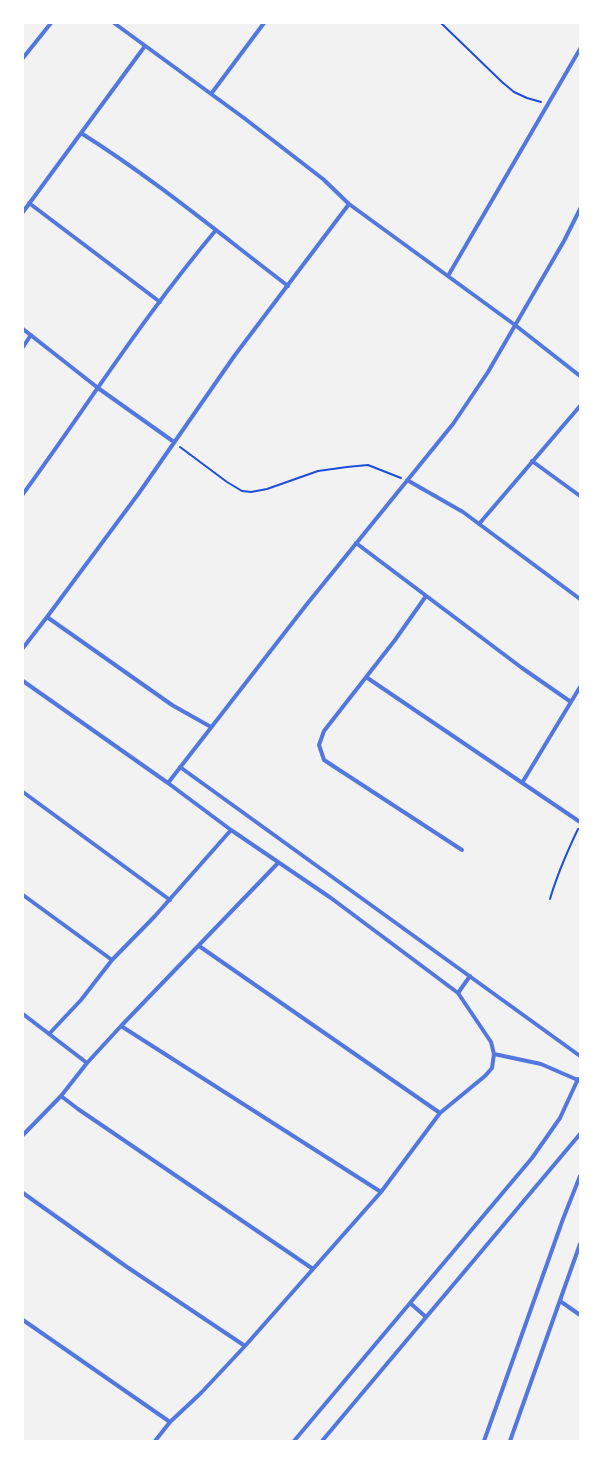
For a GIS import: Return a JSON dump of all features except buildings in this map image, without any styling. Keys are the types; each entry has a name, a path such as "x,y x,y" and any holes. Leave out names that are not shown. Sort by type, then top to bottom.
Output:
{"street":[{"path":"23,58 51,23"},
{"path":"114,23 323,179 349,204 515,325 580,376"},
{"path":"211,94 264,23"},
{"path":"23,212 145,46"},
{"path":"448,276 580,49"},
{"path":"81,133 155,183 288,286"},
{"path":"29,203 160,302"},
{"path":"23,648 131,504 235,355 349,204"},
{"path":"168,783 306,604 453,424 488,372 564,241 580,209"},
{"path":"23,494 160,302 216,230"},
{"path":"23,329 98,388 174,442"},
{"path":"23,347 31,335"},
{"path":"479,524 580,406"},
{"path":"532,461 580,496"},
{"path":"407,480 435,495 479,524 580,599"},
{"path":"356,543 532,676 571,702"},
{"path":"426,596 324,731 319,745 324,760 462,850"},
{"path":"47,617 172,705 211,727"},
{"path":"366,677 580,823"},
{"path":"23,681 168,783 231,830 331,898 458,993 491,1042 494,1054 492,1068 485,1076 440,1113 381,1192 245,1346 201,1393 170,1422 155,1441"},
{"path":"522,783 580,687"},
{"path":"180,767 580,1056"},
{"path":"23,792 170,900"},
{"path":"49,1034 81,1000 112,960 170,900 231,830"},
{"path":"23,1135 61,1096 121,1026 278,863"},
{"path":"23,895 112,960"},
{"path":"199,946 440,1113"},
{"path":"458,993 470,976"},
{"path":"23,1014 87,1064"},
{"path":"121,1026 381,1192"},
{"path":"294,1441 532,1158 560,1118 579,1080 541,1064 494,1054"},
{"path":"61,1096 78,1110 313,1269"},
{"path":"322,1441 580,1134"},
{"path":"484,1441 563,1219 580,1176"},
{"path":"23,1193 127,1267 245,1346"},
{"path":"510,1441 580,1244"},
{"path":"560,1301 580,1315"},
{"path":"410,1303 426,1317"},
{"path":"23,1320 170,1422"}],"path":[{"path":"441,23 514,92 527,98 548,104"},
{"path":"174,442 227,482 242,491 250,492 267,489 318,471 368,465 407,480"},
{"path":"550,899 562,863 580,823"}]}
